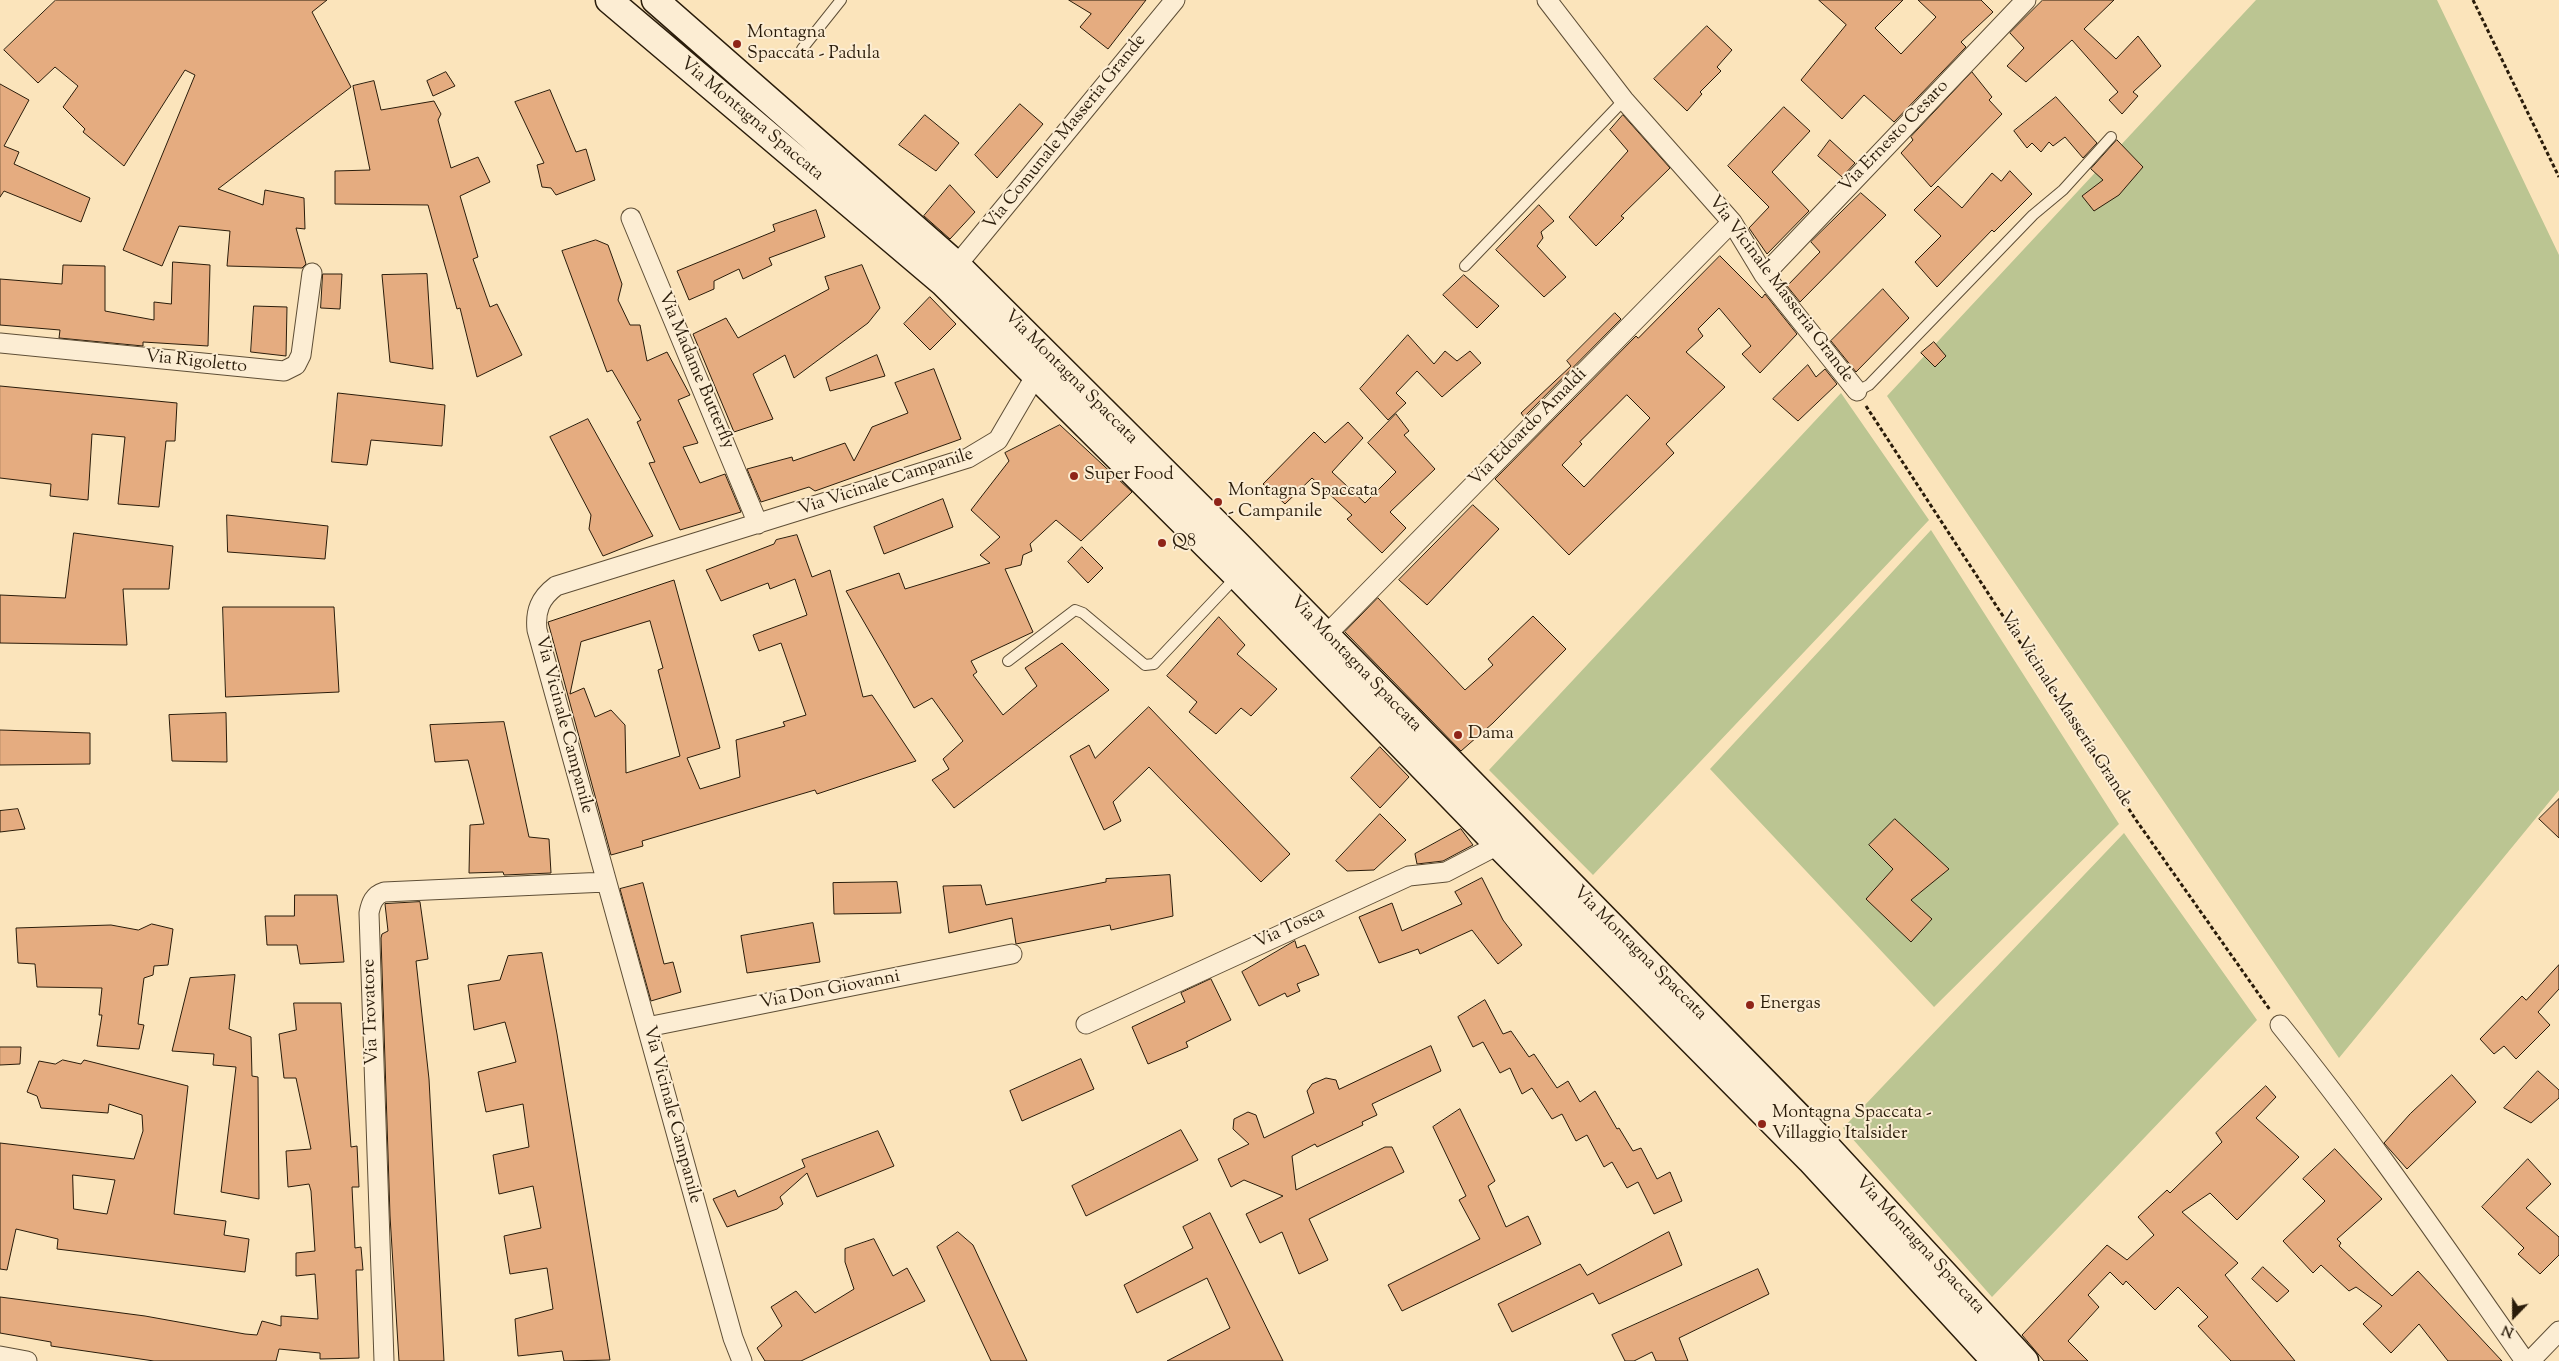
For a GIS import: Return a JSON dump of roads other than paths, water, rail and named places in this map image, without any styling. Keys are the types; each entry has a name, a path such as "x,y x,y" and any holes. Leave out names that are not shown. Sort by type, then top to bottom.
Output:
{"main road":[{"name":"Via Montagna Spaccata","path":"609,0 943,283 1237,576 1498,845 1810,1160 1995,1361"},
{"name":"Via Montagna Spaccata","path":"655,0 957,265 1326,635 1808,1126 2025,1361"}],"street":[{"name":"Via Comunale Masseria Grande","path":"957,265 1175,0"},
{"name":"Via Vicinale Masseria Grande","path":"1547,0 1624,100 1732,222 1764,275 1857,391"},
{"name":"Via Ernesto Cesaro","path":"1764,275 2026,0"},
{"name":"Via Madame Butterfly","path":"631,218 758,524"},
{"name":"Via Edoardo Amaldi","path":"1326,635 1732,222"},
{"name":"Via Rigoletto","path":"0,343 284,371 296,365 301,355 312,273"},
{"name":"Via Vicinale Campanile","path":"742,1361 733,1338 537,630 537,609 542,599 556,586 968,458 984,451 998,440 1036,375"},
{"name":"Via Tosca","path":"1086,1024 1410,876 1446,872 1498,845"},
{"name":"Via Trovatore","path":"384,1361 369,913 371,904 378,894 384,892 606,882"},
{"name":"Via Don Giovanni","path":"647,1027 1012,954"},
{"path":"2280,1025 2321,1075 2403,1187 2525,1361"},
{"path":"2530,1361 2559,1331"},
{"path":"0,1356 28,1361"}],"lane":[{"path":"802,49 841,0"},
{"path":"1465,266 1624,100"},
{"name":"Via Vicinale Masseria Grande","path":"1857,391 1869,385 2033,215 2063,190 2111,138"},
{"path":"1008,661 1075,610 1082,613 1144,665 1154,664 1237,576"}],"place":[{"name":"Montagna Spaccata - Padula","path":"737,44"},
{"name":"Super Food","path":"1074,476"},
{"name":"Montagna Spaccata - Campanile","path":"1218,502"},
{"name":"Q8","path":"1162,543"},
{"name":"Dama","path":"1458,735"},
{"name":"Energas","path":"1750,1005"},
{"name":"Montagna Spaccata - Villaggio Italsider","path":"1762,1124"}]}
